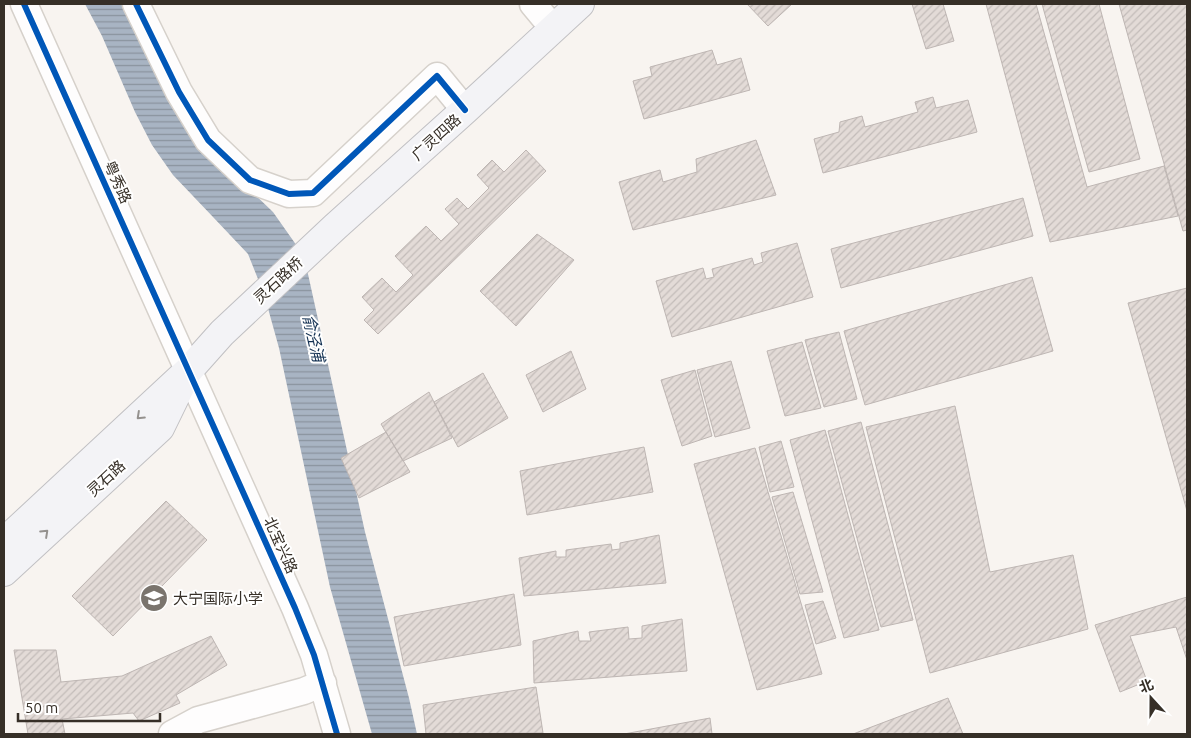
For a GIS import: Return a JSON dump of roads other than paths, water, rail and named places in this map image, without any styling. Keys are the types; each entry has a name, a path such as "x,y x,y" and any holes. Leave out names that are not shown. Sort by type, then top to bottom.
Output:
{"main road":[{"name":"广灵四路","path":"335,227 580,4"},
{"name":"灵石路桥","path":"222,333 335,227"},
{"name":"灵石路","path":"4,542 189,370 222,333"},
{"name":"灵石路","path":"4,572 160,428 189,370"}],"street":[{"name":"粤秀路","path":"24,4 189,370"},
{"path":"136,4 179,92 208,140 250,180 290,194 313,193 437,76 465,110"},
{"path":"533,4 553,28"},
{"name":"北宝兴路","path":"189,370 295,608 314,655 338,734"},
{"path":"172,734 198,720 304,691 323,683"}],"water":[{"name":"俞泾浦","path":"85,4 132,4 218,159 273,212 304,256 365,532 417,734 372,734 330,587 279,348 264,294 248,254 173,175 152,145 135,112 102,36"}],"place":[{"name":"大宁国际小学","path":"154,598"}]}
